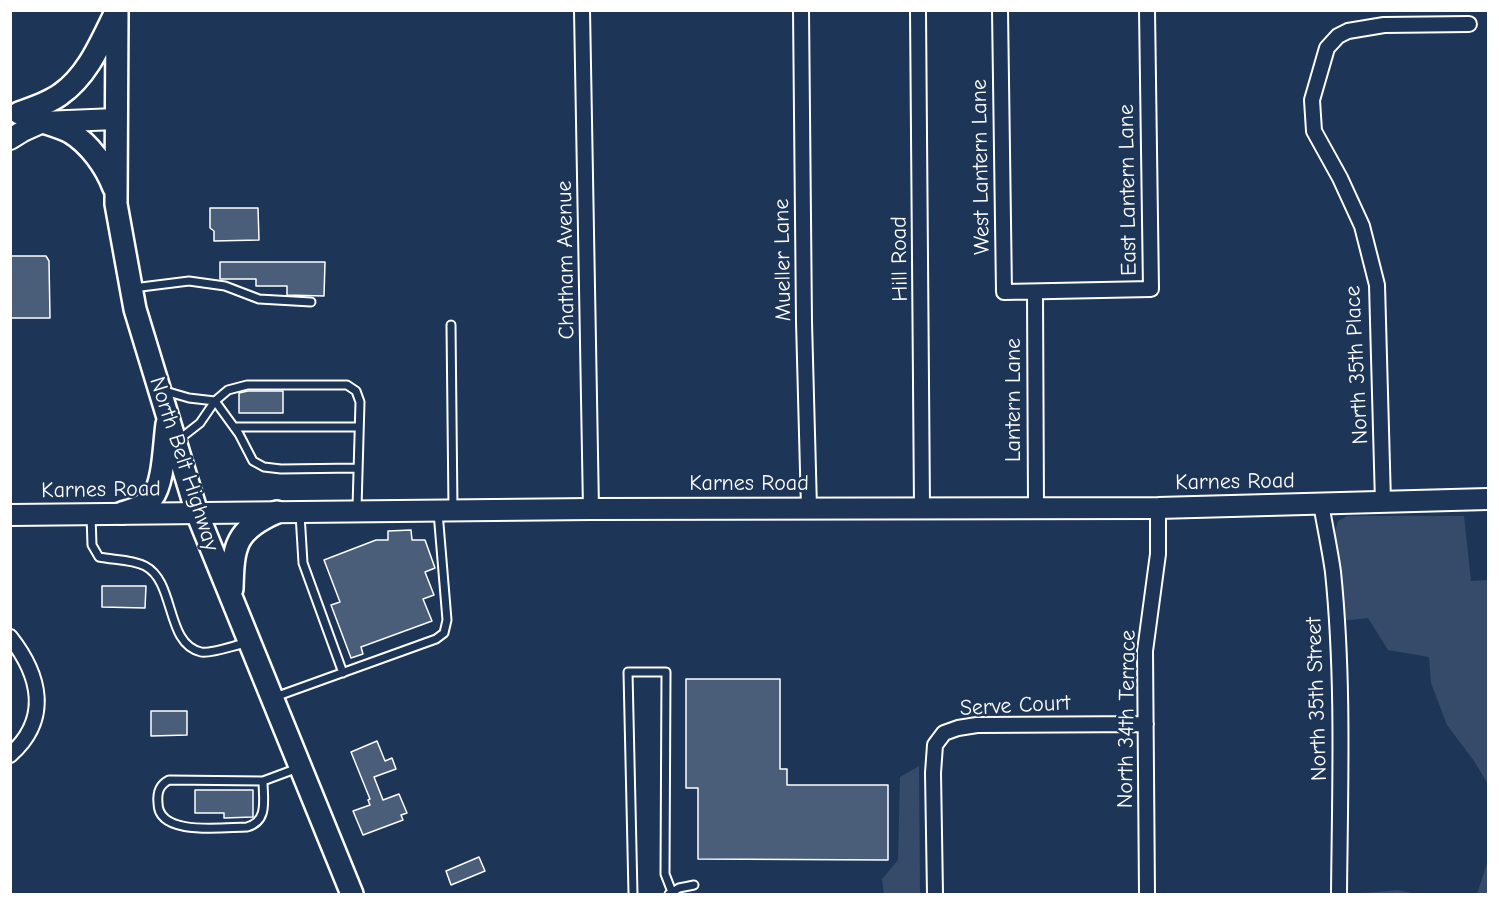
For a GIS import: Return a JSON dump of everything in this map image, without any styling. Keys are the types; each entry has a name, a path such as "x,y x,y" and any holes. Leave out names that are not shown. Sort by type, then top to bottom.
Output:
{"main road":[{"path":"15,114 61,94 80,76 93,58 116,10"},
{"name":"North Belt Highway","path":"116,10 116,204 135,309 197,513 352,894"},
{"path":"43,122 70,132 83,142 98,159 116,193"},
{"path":"122,513 140,507 152,498 159,483 168,418"},
{"path":"232,599 233,559 238,544 247,529 278,512"}],"street":[{"name":"Chatham Avenue","path":"582,10 591,509"},
{"name":"Mueller Lane","path":"801,10 804,322 809,508"},
{"name":"Hill Road","path":"918,10 922,507"},
{"name":"West Lantern Lane","path":"1000,10 1004,292 1035,292"},
{"name":"East Lantern Lane","path":"1035,292 1151,289 1147,10"},
{"name":"North 35th Place","path":"1383,502 1377,285 1362,226 1340,178 1314,131 1312,100 1327,48 1338,36 1348,31 1384,25 1469,24"},
{"path":"15,114 85,111 117,119"},
{"path":"10,140 43,122 117,119"},
{"name":"Lantern Lane","path":"1035,292 1036,508"},
{"name":"Karnes Road","path":"10,515 591,509 1158,508 1488,499"},
{"name":"North 35th Street","path":"1321,504 1332,570 1338,643 1341,773 1339,894"},
{"name":"North 34th Terrace","path":"1148,894 1145,651 1158,554 1158,508"},
{"path":"10,637 24,654 33,672 37,695 36,711 26,740 10,755"},
{"name":"Serve Court","path":"935,894 933,774 936,745 944,733 977,725 1146,724"}],"lane":[{"path":"131,289 189,281 225,286 259,300 311,302"},
{"path":"272,698 436,639 444,633 447,620 446,512 452,325"},
{"path":"175,443 200,423 215,401 228,390 247,385 347,385 356,391 360,402 357,512"},
{"path":"160,390 189,398 215,401 234,427 253,461 264,467 281,469 357,468"},
{"path":"234,427 359,427"},
{"path":"300,512 303,563 343,673"},
{"path":"91,514 92,545 99,557 146,566 163,590 177,630 188,647 203,652 249,642"},
{"path":"633,894 628,672 666,672 665,874 670,893 694,885"},
{"path":"263,781 263,811 261,820 255,825 183,827 170,824 159,813 159,789 168,780 263,781 301,768"}],"shaded area":[{"path":"1347,516 1464,516 1471,581 1488,580 1488,784 1447,725 1431,683 1429,657 1388,650 1368,618 1340,621 1334,535 1338,521"},
{"path":"919,766 920,894 884,894 882,879 898,860 900,777"},
{"path":"1488,860 1488,894 1477,894"},
{"path":"1398,890 1416,894 1353,894"}],"building":[{"path":"210,208 258,208 259,240 214,241 214,231 210,228"},
{"path":"10,256 46,256 49,261 50,318 10,318"},
{"path":"220,262 325,262 324,296 287,295 287,286 256,286 256,279 220,279"},
{"path":"283,391 283,413 239,413 239,393"},
{"path":"411,530 412,540 425,540 435,568 425,572 434,595 423,599 432,621 361,647 363,654 351,658 331,605 340,602 324,560 376,540 388,540 388,531"},
{"path":"102,586 146,586 145,608 102,607"},
{"path":"686,679 780,679 780,769 787,769 787,785 888,785 888,860 698,859 698,788 686,788"},
{"path":"151,711 187,711 187,735 151,736"},
{"path":"377,741 385,761 392,758 396,769 374,777 383,800 399,794 407,813 401,815 403,820 363,835 353,811 370,805 368,800 370,799 351,752"},
{"path":"195,790 253,790 253,817 224,818 224,813 195,813"},
{"path":"479,857 485,871 451,885 446,871"}]}
